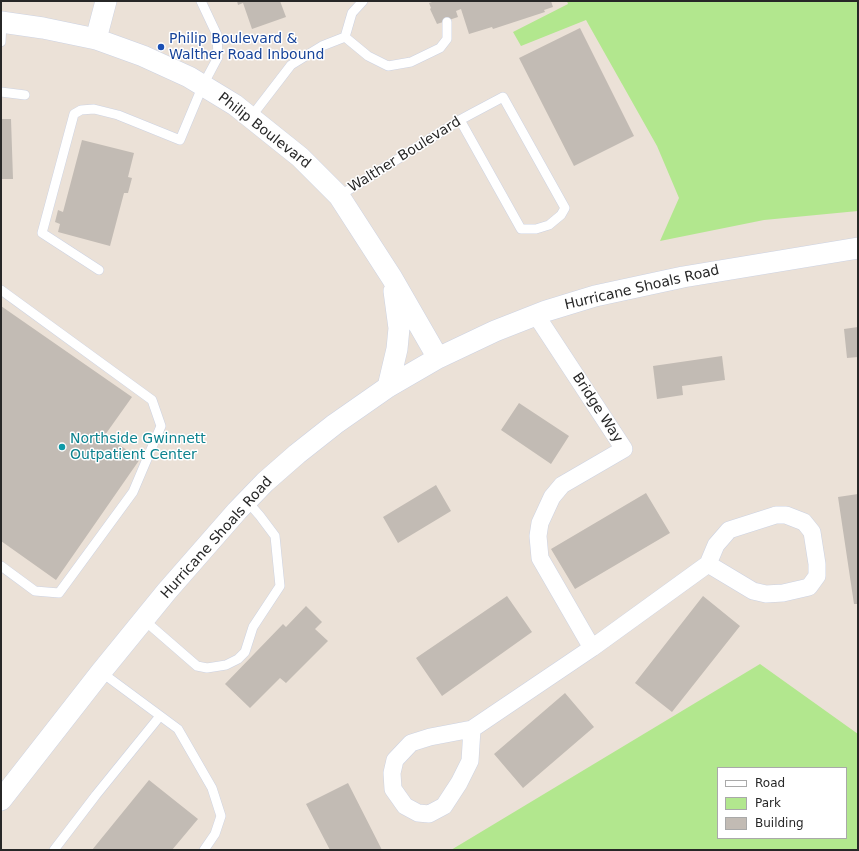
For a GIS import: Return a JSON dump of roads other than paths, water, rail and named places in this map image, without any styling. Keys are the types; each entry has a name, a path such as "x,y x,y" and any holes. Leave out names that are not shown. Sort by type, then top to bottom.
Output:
{"street":[{"path":"96,39 106,1"},
{"name":"Philip Boulevard","path":"1,29 43,28 96,39 143,56 189,77 235,105 251,117 300,158 339,196 392,278 438,358"},
{"name":"Hurricane Shoals Road","path":"1,800 101,672 172,586 247,501 265,482 302,450 335,424 388,387 438,358 495,331 536,315 595,296 683,277 858,248"},
{"path":"388,387 397,348 399,328 392,278"},
{"name":"Bridge Way","path":"536,315 624,449 562,485 552,497 540,523 538,536 540,558 592,648"},
{"path":"472,729 470,761 459,783 444,806 429,814 418,813 405,806 393,789 392,773 395,760 411,743 430,737 472,729 592,648 708,564 716,546 729,530 776,515 786,514 804,522 812,532 817,564 817,576 809,587 783,593 766,594 753,591 708,564"}],"lane":[{"path":"99,270 42,233 74,114 81,110 94,109 118,115 180,140 203,85 218,57 217,35 201,1"},
{"path":"345,37 352,13 363,1"},
{"path":"345,37 368,56 388,66 411,62 440,48 447,39 447,22"},
{"path":"251,117 291,65 322,46 345,37"},
{"path":"1,92 25,95"},
{"name":"Walther Boulevard","path":"339,196 460,120 503,97 565,208 561,215 549,225 536,229 521,228 460,120"},
{"path":"1,290 152,400 161,426 134,492 59,593 35,591 1,566"},
{"path":"144,620 197,666 207,668 226,666 238,659 245,652 253,627 280,586 275,536 247,501"},
{"path":"101,672 178,729 212,788 221,816 215,834 204,850"},
{"path":"54,850 160,716"}],"place":[{"name":"Philip Boulevard & Walther Road Inbound","path":"161,47"},
{"name":"Northside Gwinnett Outpatient Center","path":"62,447"}]}
